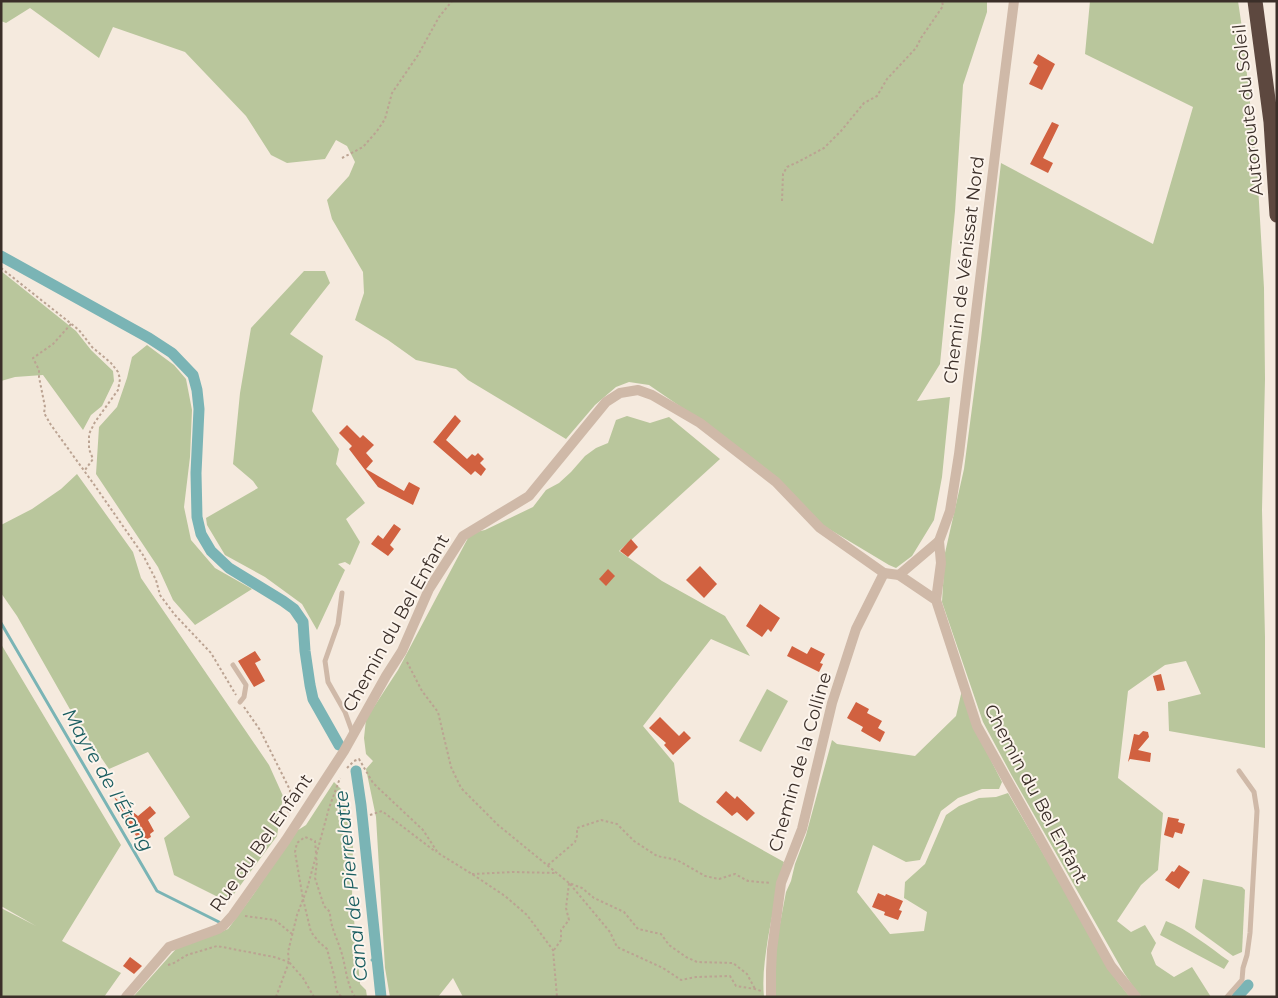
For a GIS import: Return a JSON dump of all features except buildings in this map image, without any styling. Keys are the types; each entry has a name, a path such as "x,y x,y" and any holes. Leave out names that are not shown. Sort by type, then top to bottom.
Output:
{"highway":[{"name":"Autoroute du Soleil","path":"1255,1 1271,122 1277,215"}],"street":[{"name":"Chemin de Vénissat Nord","path":"936,600 941,563 939,541 950,511 959,454 1014,1"},
{"name":"Chemin du Bel Enfant","path":"344,751 402,651 429,590 463,536 529,496 606,402 620,393 638,390 652,395 700,423 776,482 820,528 884,573 900,575 936,600 977,726 1111,966 1136,997"},
{"name":"Chemin de Vénissat Nord","path":"900,575 939,541"},
{"name":"Chemin de la Colline","path":"771,996 770,971 781,883 802,830 832,703 856,628 884,573"},
{"name":"Rue du Bel Enfant","path":"126,997 169,947 218,929 233,915 286,840 344,751"}],"lane":[{"path":"342,593 338,624 325,661 328,682 345,712 353,734"},
{"path":"233,665 246,685 244,697 240,702"},
{"path":"1227,997 1242,980 1247,955 1257,811 1254,792 1239,771"}],"path":[{"path":"342,158 363,147 377,131 385,119 392,93 418,55 439,17 452,1"},
{"path":"782,201 783,174 786,167 824,148 864,103 876,96 887,79 916,48 943,6 942,1"},
{"path":"1,268 79,330 92,347 111,363 118,372 120,379 118,390 94,422 89,434 89,449 93,459 84,471"},
{"path":"72,324 53,344 33,358 40,370 39,377 45,407 44,413 144,555 156,580 160,596 174,615 210,653 240,702 260,730 290,790 286,840"},
{"path":"402,651 422,691 438,712 451,767 461,788 498,825 569,883 610,932 617,947 663,968 681,980 696,977 730,976 736,986 755,988 771,996"},
{"path":"343,771 354,760 359,759 373,783 423,830 438,853"},
{"path":"314,997 290,962 288,952 329,808 341,776"},
{"path":"370,815 382,811 438,853 505,896 527,915 553,950 557,997"},
{"path":"548,865 575,842 577,828 601,820 617,824 634,841 657,856 677,860 705,876 719,879 735,874 748,881 781,883"},
{"path":"342,997 338,994 336,988 327,949 311,932 303,899 295,852 298,843 306,837 315,841 317,861 315,878 324,906 330,912 330,918 349,983 355,997"},
{"path":"472,874 556,873"},
{"path":"553,950 561,940 561,930 569,920 566,908 569,883"},
{"path":"569,883 582,888 594,898 624,912 638,929 661,934 669,946 686,958 697,962 733,962 748,974 755,988"},
{"path":"233,915 254,916 274,920 292,934"},
{"path":"147,972 174,963 187,955 217,946 290,962"},
{"path":"276,997 290,962"}],"green space":[{"path":"1,1 987,1 987,12 963,85 955,211 940,364 917,401 950,397 942,477 934,520 912,556 896,568 814,520 681,407 649,385 629,382 616,387 595,405 566,439 468,380 456,369 416,360 355,320 364,293 363,272 332,219 327,200 349,176 355,162 347,146 336,140 325,159 287,163 271,155 246,116 185,52 113,27 99,58 30,8 6,23 1,21"},
{"path":"1090,1 1238,1 1242,28 1257,168 1264,288 1265,379 1262,510 1265,748 1169,731 1168,702 1201,694 1186,661 1165,665 1128,691 1118,778 1163,813 1158,870 1141,885 1117,921 1131,932 1145,925 1156,943 1151,953 1156,965 1174,977 1192,967 1211,997 1142,997 1136,991 1124,973 983,722 942,602 945,553 964,469 1001,163 1153,244 1193,107 1085,54"},
{"path":"1,271 76,331 91,350 113,371 114,381 102,406 91,415 83,430 43,375 15,377 1,381"},
{"path":"304,271 325,271 330,283 290,334 323,356 312,411 339,449 336,464 365,503 346,519 360,542 350,565 345,562 338,564 345,570 317,630 302,604 265,577 225,555 207,525 206,518 258,488 253,481 233,464 240,393 251,328"},
{"path":"147,345 174,365 186,379 192,410 190,457 184,507 191,540 215,568 252,589 195,625 173,600 158,567 96,474 99,427 117,407 132,357"},
{"path":"627,416 650,423 669,417 720,459 619,551 662,581 725,616 750,656 711,639 643,726 674,763 679,802 784,862 767,945 764,997 463,997 453,978 438,997 390,997 385,968 376,817 366,769 373,761 366,754 364,738 366,719 398,670 468,538 476,532 485,530 533,507 546,490 559,483 585,456 596,448 608,443 616,420"},
{"path":"77,474 133,552 141,578 269,765 283,796 277,836 228,902 174,875 164,838 190,817 148,752 109,769 80,727 17,616 1,593 1,525 32,509 61,489"},
{"path":"1,644 121,845 62,941 121,973 104,997 1,997 1,908 36,926 1,906"},
{"path":"767,689 788,701 761,752 739,741"},
{"path":"962,690 975,729 1002,782 999,789 982,789 958,798 941,811 920,860 906,862 873,845 857,892 890,934 924,931 927,912 904,898 905,882 925,864 946,815 959,806 979,798 996,797 1008,793 1117,981 1130,997 775,997 773,975 786,892 806,835 832,740 837,744 915,756 956,716"},
{"path":"334,782 342,790 353,843 352,898 360,984 366,990 367,997 133,997 176,949 228,929 295,832 306,825"},
{"path":"1203,879 1242,887 1245,890 1242,952 1233,956 1196,929"},
{"path":"1166,921 1191,934 1229,961 1224,969 1160,935"}],"waterway":[{"name":"Canal de Pierrelatte","path":"1,256 149,338 172,353 193,375 199,409 196,473 197,517 201,534 211,551 229,568 294,609 303,622 305,651 313,699 339,745"},
{"name":"Mayre de l'Étang","path":"1,623 157,891 219,922"},
{"name":"Canal de Pierrelatte","path":"356,771 381,997"},
{"name":"Mayre de l'Étang","path":"372,960 378,959"},
{"name":"Canal de Pierrelatte","path":"1237,997 1248,985"}]}
